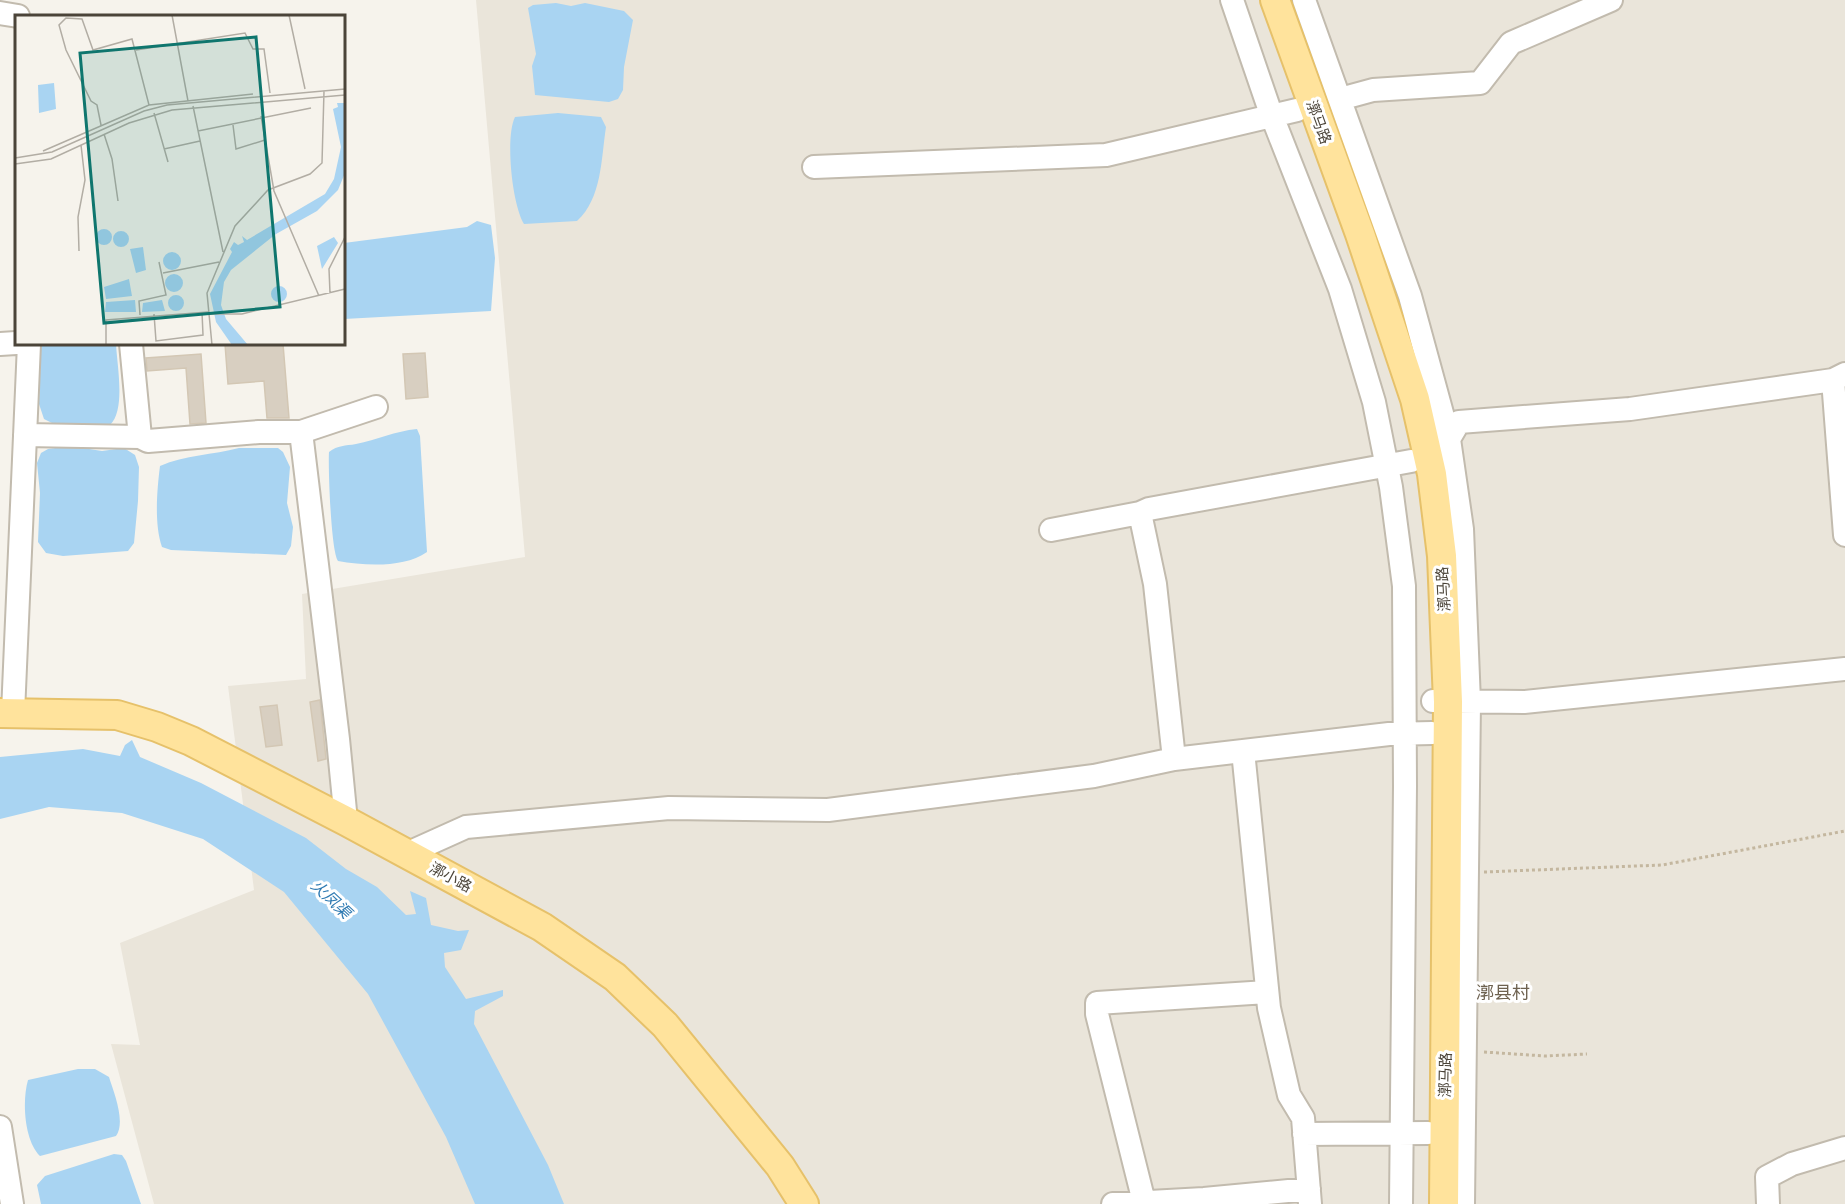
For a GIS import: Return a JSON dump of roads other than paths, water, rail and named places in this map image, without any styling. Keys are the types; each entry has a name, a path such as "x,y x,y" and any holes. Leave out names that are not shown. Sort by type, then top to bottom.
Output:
{"main road":[{"name":"漷马路","path":"1257,0 1285,113 1399,404 1399,463 1423,552 1450,702"},
{"name":"漷马路","path":"1275,0 1360,234 1415,399 1432,474 1442,556 1450,702 1444,1204"},
{"name":"漷马路","path":"1428,1204 1415,1133 1419,734 1450,702"},
{"name":"漷小路","path":"7,713 91,713 137,720 191,741 346,821 542,927 615,977 665,1025 780,1166 804,1204"}],"street":[{"path":"814,166 1106,155 1285,113 1232,0"},
{"path":"1304,0 1410,296 1449,439 1462,529 1450,702 1465,873 1463,1204"},
{"path":"1340,99 1373,90 1480,83 1511,43 1611,0"},
{"path":"0,13 15,16"},
{"path":"0,344 15,343"},
{"path":"7,713 29,345"},
{"path":"131,345 140,437"},
{"path":"1449,439 1459,422 1630,409 1839,376 1845,535"},
{"path":"25,435 140,437 148,441 259,432 301,432 376,407"},
{"path":"301,432 346,821"},
{"path":"406,854 466,827 669,808 828,810 1094,776 1174,759 1419,734 1404,586 1399,463 1171,504 1140,513 1051,530"},
{"path":"1140,513 1155,584 1174,759"},
{"path":"1450,702 1524,702 1845,669"},
{"path":"1113,1204 1309,1197 1303,1118 1289,1095 1267,992 1243,751"},
{"path":"1144,1202 1097,1014 1097,1004 1267,992"},
{"path":"0,1127 12,1204"},
{"path":"1304,1134 1415,1133 1401,1204"},
{"path":"1768,1204 1765,1185 1767,1177 1792,1164 1845,1148"}],"water":[{"path":"556,3 571,6 585,3 624,11 633,20 624,67 623,90 618,99 609,102 535,95 532,66 536,54 528,8 533,5"},
{"path":"558,113 601,117 606,127 596,190 585,212 577,221 524,224 516,202 511,170 511,139 515,117"},
{"path":"477,221 491,225 495,258 491,311 345,319 345,243 467,227"},
{"path":"41,345 116,345 119,398 115,418 110,425 54,424 44,419 39,404"},
{"path":"417,429 420,436 427,552 396,563 372,565 338,561 332,526 329,452 339,447"},
{"path":"70,446 102,451 124,448 135,455 139,467 138,501 134,543 128,551 63,556 46,553 38,542 40,493 37,463 41,453 48,449"},
{"path":"239,448 278,448 283,452 290,467 287,503 293,527 291,546 286,555 171,550 162,547 157,518 160,466"},
{"name":"火凤渠","path":"132,740 140,757 201,783 306,838 346,869 377,887 406,915 416,914 410,891 426,898 431,925 458,931 469,930 461,950 444,953 445,967 466,999 503,990 503,996 475,1011 474,1024 548,1165 564,1204 475,1204 446,1137 368,994 284,892 203,839 122,813 49,807 0,819 0,757 83,749 120,756 125,745"},
{"path":"78,1069 95,1069 109,1077 118,1107 119,1130 116,1136 40,1156 31,1140 26,1120 25,1098 28,1080"},
{"path":"114,1154 122,1155 126,1161 141,1204 41,1204 37,1185 45,1176"}],"district":[{"name":"漷县村","path":"1503,992"}]}
